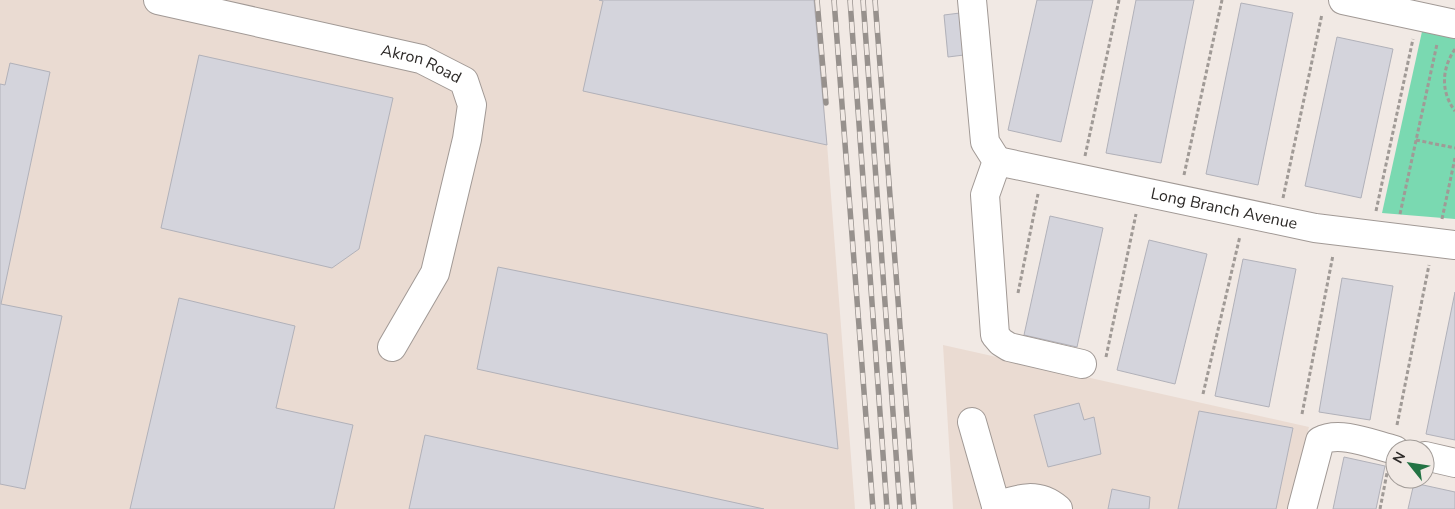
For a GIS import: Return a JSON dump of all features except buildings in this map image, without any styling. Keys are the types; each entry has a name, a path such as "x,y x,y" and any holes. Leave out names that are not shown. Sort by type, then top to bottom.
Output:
{"street":[{"name":"Akron Road","path":"158,0 421,59 464,81 472,105 435,273 392,347"},
{"path":"972,0 985,142 997,161 985,195 995,335 1001,342 1009,346 1082,364"},
{"path":"1343,0 1448,22"},
{"name":"Long Branch Avenue","path":"997,161 1315,228 1338,231 1444,236"},
{"path":"972,422 996,507 1022,498 1039,497 1058,509"},
{"path":"1302,509 1320,441 1328,436 1385,447"},
{"path":"1435,458 1455,463"}],"path":[{"path":"1085,152 1119,0"},
{"path":"1184,174 1222,0"},
{"path":"1284,195 1321,18"},
{"path":"1399,217 1416,140 1448,22"},
{"path":"1378,202 1414,38"},
{"path":"1455,49 1445,69 1444,85 1446,96 1455,110"},
{"path":"1416,140 1455,148"},
{"path":"1396,439 1444,236 1455,158"},
{"path":"1017,297 1043,171"},
{"path":"1108,348 1140,192"},
{"path":"1203,394 1245,214"},
{"path":"1302,414 1338,231"},
{"path":"1380,509 1385,488"}],"shaded area":[{"path":"0,0 816,0 855,509 0,509"},
{"path":"943,345 1309,427 1288,509 953,509"}],"green space":[{"path":"1423,27 1455,33 1455,219 1382,213"}],"railway":[{"path":"817,0 826,103"},
{"path":"834,0 873,509"},
{"path":"850,0 887,509"},
{"path":"863,0 900,509"},
{"path":"875,0 914,509"}]}
